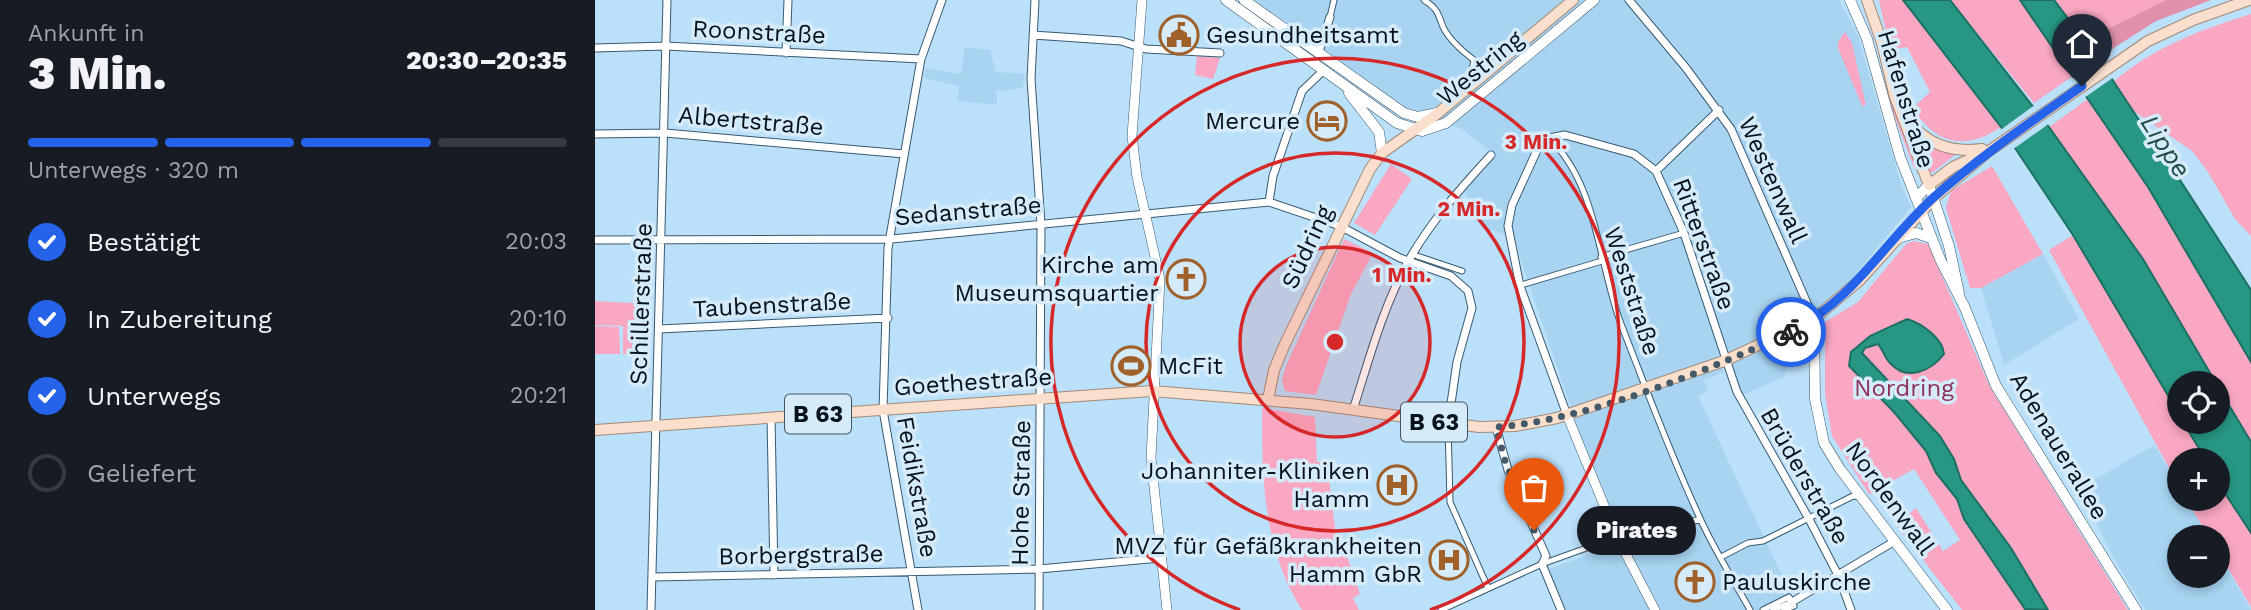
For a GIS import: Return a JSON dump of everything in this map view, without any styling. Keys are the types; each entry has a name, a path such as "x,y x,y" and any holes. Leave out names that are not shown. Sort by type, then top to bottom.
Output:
{"main road":[{"path":"1226,0 1397,123 1415,130"},
{"path":"1244,0 1404,113 1418,117 1439,113"},
{"name":"Westring","path":"1415,130 1439,113 1573,0"},
{"name":"Westring","path":"1415,130 1432,130 1446,123 1594,0"},
{"name":"Hafenstraße","path":"1850,0 1867,39 1891,133 1921,211"},
{"name":"Hafenstraße","path":"1867,0 1882,43 1900,111 1934,198"},
{"name":"B 63","path":"1353,410 1448,424 1496,427 1567,415 1724,361 1814,319 1860,280 1921,211 1983,153 2051,109 2121,58 2169,30 2244,2"},
{"path":"1340,82 1379,132 1382,153"},
{"path":"1900,111 1917,132 1932,142 1953,150 1983,153"},
{"name":"Südring","path":"1268,400 1274,370 1361,183 1382,153 1415,130"},
{"path":"1916,198 1954,167 1983,153"},
{"name":"Adenauerallee","path":"1934,198 1958,278 1960,297"},
{"name":"Adenauerallee","path":"1921,211 2003,400 2136,610"},
{"path":"1894,240 1916,233 1931,238"},
{"name":"Nordenwall","path":"1814,319 1815,398 1820,430 1830,455 1947,610"},
{"name":"Goethestraße","path":"595,430 1152,391 1353,410"}],"street":[{"name":"Schillerstraße","path":"651,610 663,240 667,0"},
{"path":"786,53 788,0"},
{"name":"Feidikstraße","path":"918,610 884,410 888,318 887,258 921,59 942,0"},
{"name":"Hohe Straße","path":"1035,0 1031,93 1041,224 1039,610"},
{"path":"1142,0 1132,136 1158,265 1161,293 1152,391 1151,469 1167,610"},
{"path":"1319,52 1334,0"},
{"path":"1425,0 1439,10 1444,28 1458,48 1474,60 1471,75"},
{"name":"Westenwall","path":"1629,0 1719,110 1743,151 1814,319"},
{"path":"1033,35 1138,45 1146,49 1220,53"},
{"name":"Roonstraße","path":"595,48 666,46 921,59"},
{"path":"1269,202 1273,176 1302,91 1323,71"},
{"path":"1656,171 1719,110"},
{"name":"Albertstraße","path":"595,134 665,133 904,154"},
{"name":"Ritterstraße","path":"1549,138 1570,135 1609,146 1634,154 1656,171 1684,233 1724,361"},
{"path":"1549,138 1537,151 1510,211 1509,234 1519,286 1567,415 1620,540 1655,610"},
{"name":"Weststraße","path":"1549,138 1566,155 1581,184 1612,298 1647,389 1700,519 1750,610"},
{"path":"1353,410 1396,285 1409,260 1444,209 1490,155"},
{"name":"Sedanstraße","path":"595,240 892,239 1269,202 1340,226 1409,260 1451,276 1468,290 1472,308 1461,343 1448,424"},
{"path":"1519,286 1684,233"},
{"path":"1417,256 1462,271"},
{"name":"Taubenstraße","path":"659,329 888,318"},
{"name":"Brüderstraße","path":"1724,361 1746,411 1809,519 1839,577 1851,610"},
{"path":"771,417 774,575"},
{"path":"1448,424 1450,502 1488,588"},
{"path":"1496,427 1505,461 1546,556 1542,564 1561,610"},
{"path":"1721,557 1809,519 1853,496 1861,497"},
{"path":"1441,610 1542,564 1700,519"},
{"path":"1773,610 1839,577 1895,541"},
{"name":"Borbergstraße","path":"653,577 1039,569 1160,558"},
{"path":"1763,610 1789,597 1794,606 1784,610"}],"shaded area":[{"path":"1251,0 1839,0 1858,36 1901,184 1911,207 1838,295 1790,328 1746,349 1571,408 1513,237 1485,228 1464,191 1494,154 1462,129 1413,113"},
{"path":"1903,0 1950,0 2049,127 2143,259 2209,371 2167,371 2167,394 2073,235 2001,127"},
{"path":"2020,0 2054,0 2098,58 2155,144 2177,165 2180,180 2251,290 2251,362 2148,187"},
{"path":"2166,0 2211,0 2156,21 2098,58 2089,45 2102,32"},
{"path":"965,47 990,50 996,72 1024,74 1023,88 996,91 997,105 958,101 959,86 924,78 925,68 961,74"},
{"path":"2043,254 2079,319 2004,365 1981,288"},
{"path":"1907,319 1925,328 1940,343 1944,354 1939,360 1926,369 1911,373 1897,369 1890,363 1878,344 1865,348 1862,353 1940,436 1954,459 1961,480 2011,548 2048,610 2025,609 1964,519 1957,499 1936,473 1926,451 1894,412 1849,366 1851,352 1870,336"},
{"path":"1793,336 1800,339 1784,377 1742,395 1728,364"},
{"path":"1722,367 1724,372 1704,380 1708,391 1698,396 1798,610 1566,610 1548,569 1624,543 1574,419"},
{"path":"2230,407 2251,442 2251,533 2230,501 2230,448 2199,448 2190,434 2230,434"},
{"path":"2154,445 2167,466 2167,511 2193,511 2202,525 2167,525 2167,588 2230,588 2230,573 2251,610 2145,610 2116,562 2079,489"}],"green space":[{"path":"1879,0 1903,0 2001,127 1977,139 1951,140 1942,137 1919,118 1912,116 1918,103 1930,92 1907,47 1890,50"},
{"path":"1950,0 2020,0 2073,76 2034,103"},
{"path":"2054,0 2166,0 2102,32 2089,45"},
{"path":"2251,14 2251,236 2235,219 2208,172 2192,151 2132,110 2113,82 2161,49 2214,26"},
{"path":"1867,20 1886,88 1916,167 1914,168 1884,88"},
{"path":"1845,32 1852,43 1866,105 1862,106 1838,48 1838,42"},
{"path":"1197,56 1220,58 1213,79 1195,75"},
{"path":"2089,98 2148,187 2251,362 2251,442 2230,407 2230,371 2209,371 2143,260 2049,127"},
{"path":"1912,133 1936,150 1955,155 1933,172 1928,172"},
{"path":"1391,164 1412,179 1375,235 1354,223"},
{"path":"1992,166 2043,254 1981,288 1970,288 1946,208 1951,191"},
{"path":"2073,235 2167,394 2167,434 2190,434 2199,448 2167,448 2167,464 2049,250"},
{"path":"1344,239 1373,253 1351,294 1316,395 1285,391 1282,380 1286,366"},
{"name":"Nordring","path":"1913,241 1928,244 1990,387 2128,610 1962,610 1896,525 1916,508 1943,551 1960,540 1914,469 1869,494 1832,436 1825,394 1825,322 1858,302 1906,244"},
{"path":"595,301 650,304 650,354 623,354 623,326 595,325"},
{"path":"595,326 619,327 620,354 595,354"},
{"path":"1262,408 1315,417 1317,462 1327,462 1338,551 1345,550 1360,594 1353,598 1359,610 1302,610 1289,587 1279,563 1267,513"},
{"path":"2230,501 2251,533 2251,607 2230,572 2230,525 2202,525 2193,511 2230,511"}],"pier":[{"path":"2102,57 2114,77 2084,98 2071,79"},
{"path":"2036,104 2050,123 2012,150 1999,131"}],"way so far":[{"path":"1534,530 1505,461 1496,427 1515,426 1567,415 1724,361 1791,332"}],"place":[{"name":"Gesundheitsamt","path":"1179,35"},
{"name":"Mercure","path":"1327,121"},
{"name":"Kirche am Museumsquartier","path":"1186,279"},
{"name":"McFit","path":"1131,366"},
{"name":"Johanniter-Kliniken Hamm","path":"1397,485"},
{"name":"Pirates","path":"1534,530"},
{"name":"MVZ für Gefäßkrankheiten Hamm GbR","path":"1449,560"},
{"name":"Pauluskirche","path":"1695,582"}],"route":[{"path":"1791,332 1829,309 1845,295 1921,211 1989,151 2082,86"}],"water label":[{"name":"Lippe","path":"2166,146"}]}
